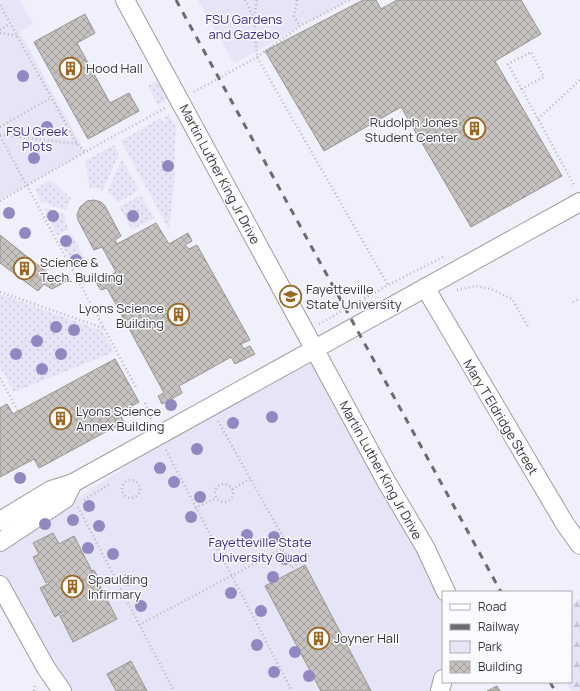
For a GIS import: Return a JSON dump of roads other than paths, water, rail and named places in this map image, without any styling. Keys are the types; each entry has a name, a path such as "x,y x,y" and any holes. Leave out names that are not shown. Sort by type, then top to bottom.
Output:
{"street":[{"name":"Martin Luther King Jr Drive","path":"125,0 386,481 425,547 446,591"},
{"path":"0,521 51,490 73,484 432,284 577,194"},
{"name":"Mary T Eldridge Street","path":"432,284 432,300 561,518 580,545"},
{"path":"0,542 65,499 73,484"},
{"path":"0,585 46,668 62,691"}],"railway":[{"path":"176,0 500,591"},
{"path":"551,683 555,691"}],"place":[{"name":"Hood Hall","path":"70,68"},
{"name":"Rudolph Jones Student Center","path":"474,129"},
{"name":"Science & Tech. Building","path":"25,269"},
{"name":"Fayetteville State University","path":"290,296"},
{"name":"Lyons Science Building","path":"179,315"},
{"name":"Lyons Science Annex Building","path":"61,418"},
{"name":"Spaulding Infirmary","path":"72,586"},
{"name":"Joyner Hall","path":"318,638"}],"park label":[{"name":"FSU Gardens and Gazebo","path":"244,26"},
{"name":"FSU Greek Plots","path":"37,138"},
{"name":"Fayetteville State University Quad","path":"260,550"}]}
